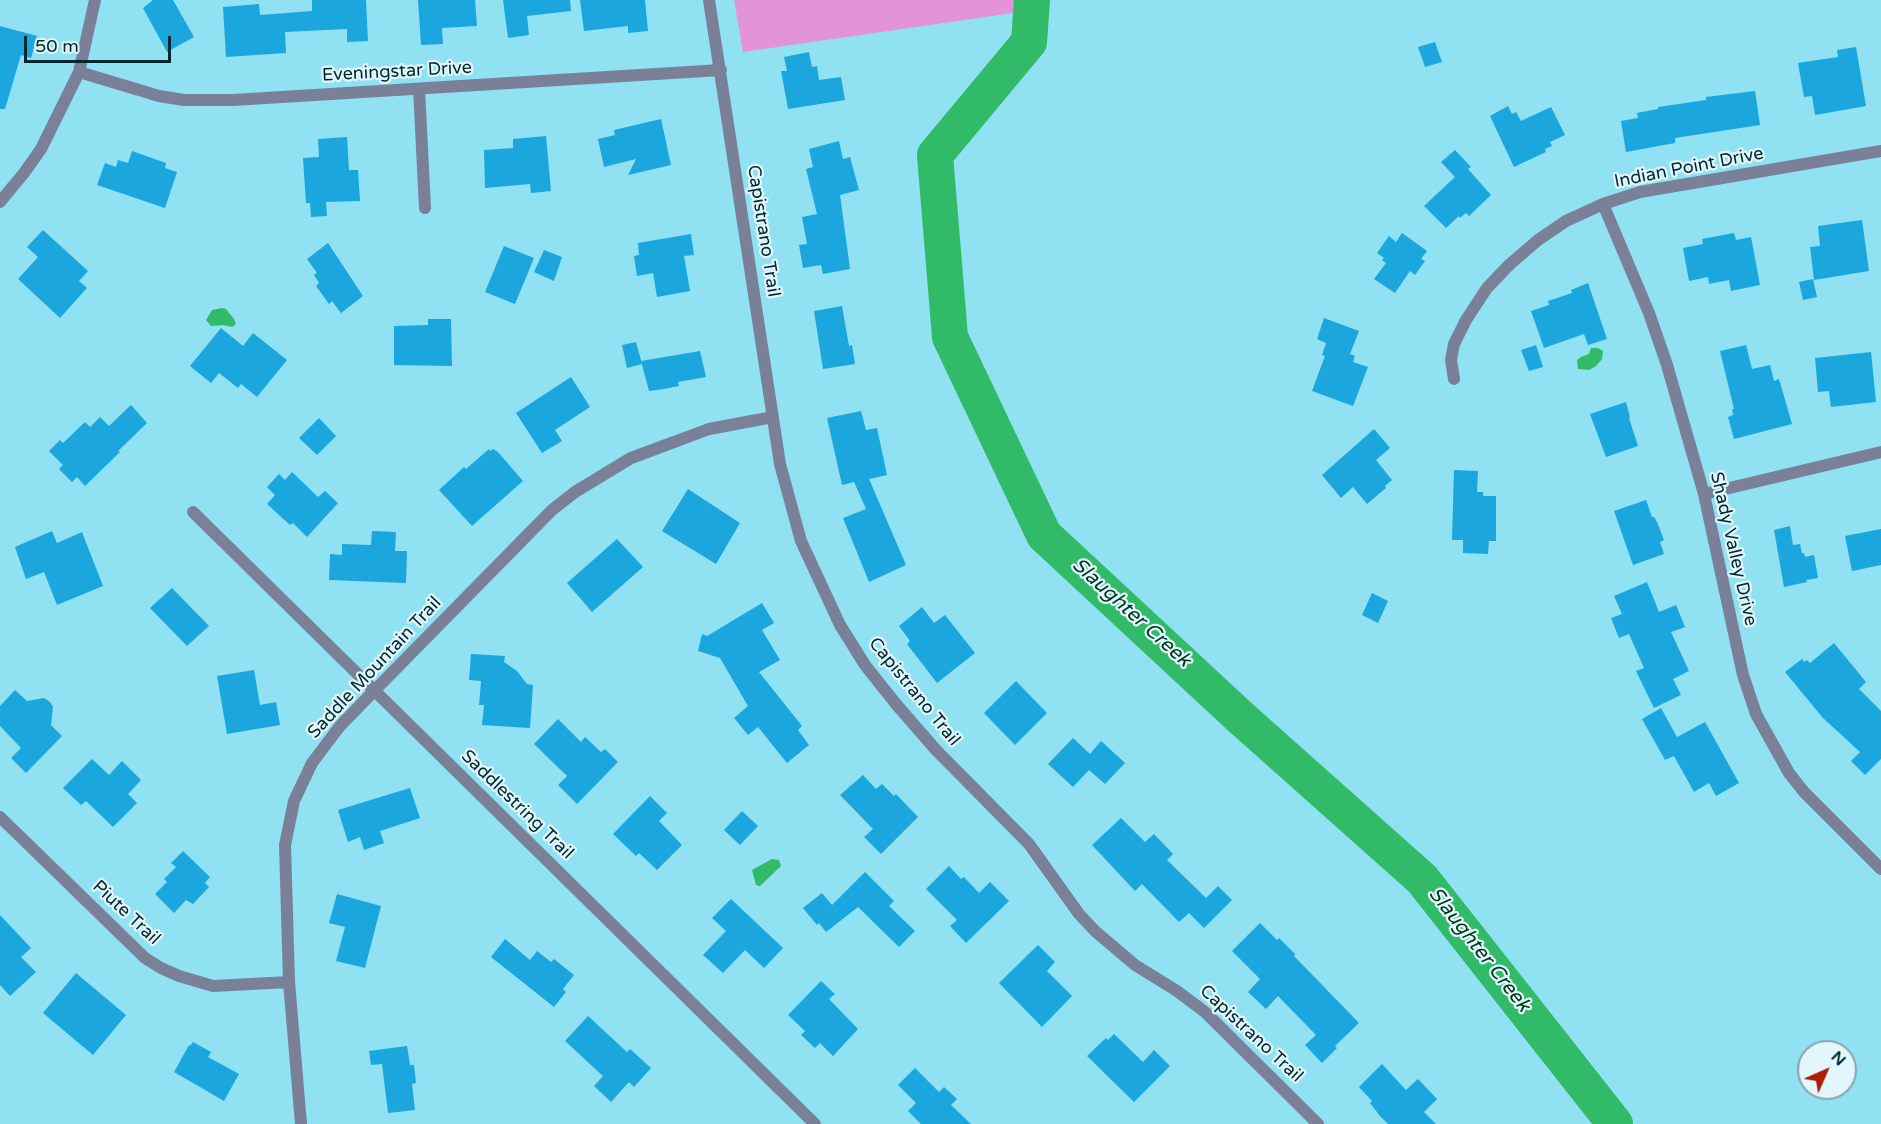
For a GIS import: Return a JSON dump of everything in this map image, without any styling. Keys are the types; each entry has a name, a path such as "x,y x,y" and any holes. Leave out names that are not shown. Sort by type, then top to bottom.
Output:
{"street":[{"path":"0,202 40,149 79,72 95,0"},
{"name":"Capistrano Trail","path":"709,0 780,464 801,541 840,625 866,666 936,750 1029,843 1079,914 1095,931 1135,965 1177,991 1205,1012 1318,1124"},
{"name":"Eveningstar Drive","path":"79,72 159,96 184,100 233,100 721,70"},
{"path":"419,89 425,208"},
{"name":"Indian Point Drive","path":"1454,379 1451,360 1454,344 1466,320 1487,288 1538,240 1566,221 1603,204 1640,192 1881,152"},
{"name":"Shady Valley Drive","path":"1603,204 1649,313 1668,366 1704,494 1743,675 1756,714 1789,773 1803,792 1881,869"},
{"name":"Saddle Mountain Trail","path":"302,1124 289,982 285,845 294,801 312,763 325,745 374,691 552,510 575,492 615,467 649,451 709,429 773,417"},
{"path":"1704,494 1881,452"},
{"name":"Saddlestring Trail","path":"193,512 815,1124"},
{"name":"Piute Trail","path":"0,817 145,958 161,968 213,986 289,982"}],"shaded area":[{"path":"734,0 1027,0 1020,12 743,52"},
{"path":"226,309 234,319 236,324 232,327 211,326 206,320 212,310"},
{"path":"1591,348 1603,351 1602,359 1589,370 1578,369 1577,360 1589,354"},
{"path":"772,859 779,860 781,866 760,886 756,885 752,870"}],"building":[{"path":"153,0 173,0 194,37 167,52 143,8"},
{"path":"312,0 366,0 368,41 347,42 347,29 285,32 286,53 226,57 223,7 259,4 260,15 312,11"},
{"path":"418,0 475,0 477,26 442,28 443,44 421,45"},
{"path":"503,0 570,0 571,11 527,16 529,35 508,38"},
{"path":"580,0 645,0 648,31 628,33 628,26 584,31"},
{"path":"0,26 37,36 31,58 21,55 5,109 0,109"},
{"path":"1435,42 1442,62 1425,67 1418,47"},
{"path":"1856,47 1866,106 1815,115 1812,96 1804,97 1798,63 1838,57 1837,50"},
{"path":"809,52 812,67 817,66 819,80 841,77 845,100 788,109 781,71 787,71 784,57"},
{"path":"1755,91 1760,125 1675,138 1675,143 1626,152 1621,121 1638,118 1637,113 1658,109 1658,107 1706,100 1706,97"},
{"path":"1508,106 1512,114 1516,112 1521,121 1551,107 1565,135 1550,142 1552,146 1545,149 1546,152 1514,167 1490,116"},
{"path":"661,119 671,165 628,175 636,159 604,167 598,139 615,135 614,130"},
{"path":"546,136 551,191 531,193 530,184 485,188 484,150 513,148 513,139"},
{"path":"347,137 349,170 358,170 360,201 326,202 327,216 311,217 310,203 306,203 303,158 319,157 318,139"},
{"path":"839,141 843,159 850,157 859,190 840,195 850,269 823,274 821,265 803,268 799,245 807,244 802,217 817,214 806,169 813,167 809,149"},
{"path":"1455,150 1471,167 1468,169 1491,195 1469,216 1466,213 1460,218 1459,216 1446,228 1424,206 1455,177 1441,162"},
{"path":"132,151 166,163 165,168 177,172 165,208 97,185 105,163 116,167 118,160 128,163"},
{"path":"1862,220 1869,271 1814,280 1810,247 1820,246 1818,226"},
{"path":"43,230 88,271 79,281 87,288 60,318 18,279 38,257 27,247"},
{"path":"1402,233 1427,251 1421,259 1425,261 1415,275 1410,271 1395,293 1374,279 1386,263 1382,260 1384,258 1377,253 1389,236 1396,242"},
{"path":"1734,233 1736,240 1751,237 1760,285 1731,291 1729,280 1709,284 1708,277 1689,281 1683,248 1703,244 1702,239"},
{"path":"691,234 694,255 684,256 690,291 657,297 653,273 637,276 634,256 639,255 638,243"},
{"path":"328,243 363,296 341,313 332,301 329,304 316,286 319,283 314,275 317,273 307,259"},
{"path":"504,246 534,258 515,304 485,292"},
{"path":"544,250 562,257 554,281 534,272"},
{"path":"1813,279 1817,297 1803,300 1799,282"},
{"path":"1588,283 1607,339 1588,345 1584,334 1544,348 1531,311 1549,305 1548,301 1572,293 1571,290"},
{"path":"842,306 849,346 852,345 855,364 823,369 814,311"},
{"path":"1324,318 1359,331 1350,354 1355,356 1353,362 1368,367 1353,406 1312,391 1325,356 1322,355 1326,343 1317,339"},
{"path":"428,319 451,319 452,366 394,365 394,326 428,325"},
{"path":"221,328 243,346 253,333 287,360 257,397 241,384 238,388 219,373 211,383 190,366"},
{"path":"636,342 642,364 627,368 622,345"},
{"path":"1536,345 1543,367 1529,371 1521,350"},
{"path":"1746,345 1752,369 1770,365 1774,381 1779,379 1792,424 1734,439 1728,417 1733,415 1732,409 1734,409 1720,351"},
{"path":"700,351 706,377 678,382 679,386 649,391 641,361"},
{"path":"1871,352 1876,402 1831,407 1829,391 1818,392 1815,358"},
{"path":"571,377 590,407 555,430 562,441 542,453 516,413"},
{"path":"1626,402 1638,446 1606,457 1590,414"},
{"path":"131,405 147,423 85,486 77,477 72,482 59,469 63,465 49,451 60,440 63,443 85,422 90,427 100,417 109,426"},
{"path":"861,411 866,430 877,428 887,475 869,479 906,565 869,582 843,518 866,509 854,482 842,485 827,418"},
{"path":"319,418 336,436 317,455 299,438"},
{"path":"1374,429 1390,448 1376,460 1392,480 1367,504 1353,487 1341,498 1322,475"},
{"path":"489,449 498,452 523,481 472,526 439,490 464,467 466,469"},
{"path":"1454,470 1478,471 1477,492 1483,492 1483,496 1496,496 1496,541 1489,541 1488,554 1463,553 1463,540 1452,540"},
{"path":"292,472 318,497 325,491 338,503 307,537 293,523 290,525 267,504 275,495 267,487 279,474 285,480"},
{"path":"688,489 740,523 716,564 662,531"},
{"path":"1646,500 1664,540 1660,542 1664,554 1633,565 1614,511"},
{"path":"1790,526 1793,545 1800,544 1805,557 1814,555 1818,578 1784,587 1774,530"},
{"path":"1881,529 1881,565 1852,571 1845,536"},
{"path":"52,531 57,543 82,532 103,586 57,605 44,572 26,579 15,547"},
{"path":"372,531 396,532 395,551 407,551 406,583 329,580 330,554 342,555 342,544 371,545"},
{"path":"617,539 643,567 592,612 567,583"},
{"path":"1647,582 1659,612 1676,605 1685,627 1671,632 1689,671 1673,679 1681,695 1654,708 1636,671 1644,668 1629,634 1619,638 1611,618 1622,614 1614,596"},
{"path":"172,588 209,626 187,646 150,608"},
{"path":"1372,593 1388,601 1378,623 1362,615"},
{"path":"762,603 774,623 762,630 780,660 759,672 802,726 798,730 809,745 787,763 758,727 748,735 734,718 748,706 720,658 698,651 702,634 707,636"},
{"path":"922,607 934,623 945,615 975,653 937,683 907,644 910,641 899,626"},
{"path":"1834,643 1866,682 1859,689 1881,711 1881,759 1865,775 1851,761 1860,752 1823,718 1785,672 1802,659 1810,663"},
{"path":"471,654 505,656 504,662 517,671 527,684 533,685 530,728 482,725 484,705 479,705 481,681 469,680"},
{"path":"254,670 260,705 276,702 280,725 227,734 217,676"},
{"path":"1016,681 1047,713 1015,745 984,713"},
{"path":"15,690 27,701 44,698 50,702 53,707 51,725 62,736 26,773 11,758 21,748 0,726 0,706"},
{"path":"1661,708 1677,737 1705,722 1739,783 1716,796 1709,783 1694,792 1674,756 1665,760 1642,719"},
{"path":"558,719 581,742 585,737 601,752 605,749 618,762 577,804 558,785 567,776 534,744"},
{"path":"1073,738 1090,754 1101,741 1125,763 1105,784 1089,770 1073,787 1048,764"},
{"path":"92,759 109,775 122,761 141,780 128,794 137,803 113,827 86,801 81,805 63,788"},
{"path":"863,775 876,789 882,784 894,796 896,794 918,817 881,854 864,837 873,829 840,795"},
{"path":"410,788 420,818 380,831 384,843 364,850 360,837 348,842 338,810"},
{"path":"650,796 667,813 659,821 682,845 657,870 639,853 636,856 613,834"},
{"path":"742,811 758,826 740,845 724,830"},
{"path":"1121,818 1145,842 1154,834 1173,854 1167,860 1206,898 1218,886 1232,900 1204,928 1189,913 1179,922 1142,884 1135,891 1092,845"},
{"path":"183,851 210,877 205,883 209,887 193,904 186,900 174,913 155,894 167,882 164,879 176,867 171,863"},
{"path":"949,866 961,879 964,877 979,893 990,882 1009,901 966,943 950,926 957,920 926,889"},
{"path":"865,872 894,901 889,906 915,931 899,947 858,907 826,932 803,908 822,893 832,905"},
{"path":"337,894 381,906 365,968 336,961 345,927 329,923"},
{"path":"731,899 783,948 764,968 745,950 723,973 703,955 726,931 712,918"},
{"path":"0,915 31,948 21,957 36,972 10,996 0,985"},
{"path":"1260,923 1295,954 1294,956 1359,1023 1335,1046 1337,1048 1322,1063 1305,1045 1316,1035 1278,996 1266,1009 1248,992 1260,979 1232,951"},
{"path":"505,939 530,960 537,951 551,962 554,959 574,975 563,989 566,992 554,1007 491,957"},
{"path":"1038,945 1055,962 1047,971 1072,996 1042,1027 999,983"},
{"path":"76,973 126,1015 93,1055 43,1013"},
{"path":"821,981 835,994 829,999 858,1029 833,1056 820,1043 815,1048 801,1035 805,1031 788,1015"},
{"path":"588,1016 627,1052 630,1049 651,1068 634,1087 629,1082 611,1102 594,1086 603,1076 565,1041"},
{"path":"1114,1034 1143,1062 1154,1050 1170,1066 1134,1102 1087,1056 1106,1038 1108,1040"},
{"path":"193,1042 211,1052 208,1057 239,1074 224,1101 174,1072"},
{"path":"407,1046 410,1065 414,1065 416,1083 412,1084 415,1110 388,1113 382,1064 371,1065 369,1051"},
{"path":"1382,1064 1406,1090 1418,1079 1437,1099 1424,1112 1436,1124 1388,1124 1380,1116 1370,1103 1372,1101 1359,1087"},
{"path":"915,1068 939,1092 944,1087 957,1099 951,1105 971,1124 921,1124 908,1111 916,1103 898,1085"}],"waterway":[{"name":"Slaughter Creek","path":"1032,0 1029,42 935,155 950,337 1044,535 1240,717 1422,879 1615,1124"}]}
